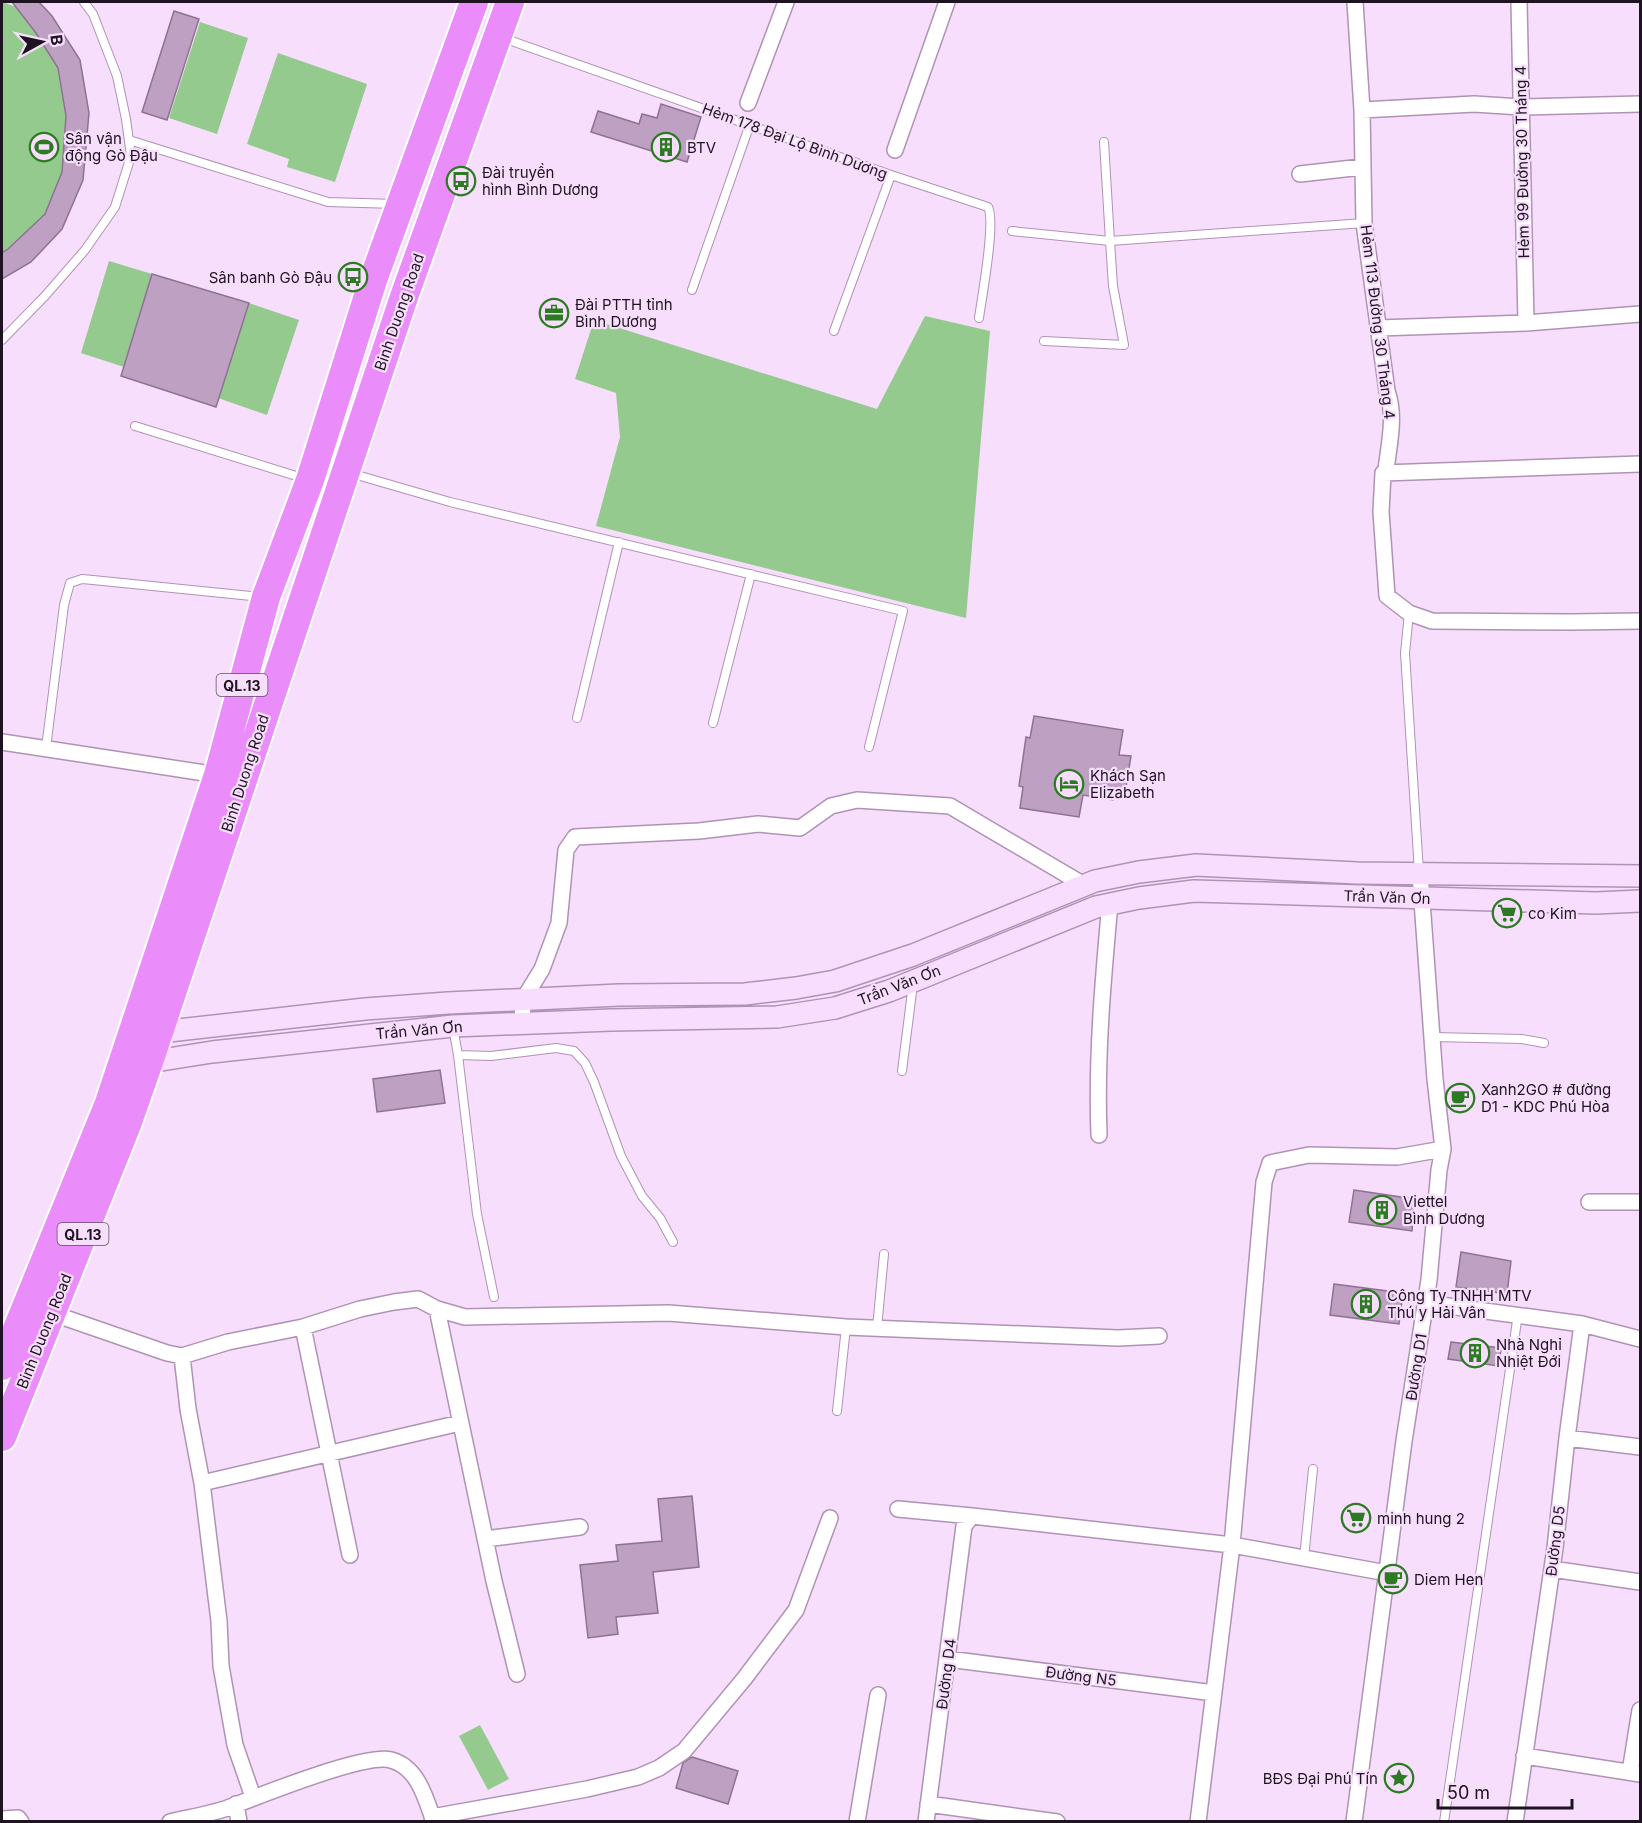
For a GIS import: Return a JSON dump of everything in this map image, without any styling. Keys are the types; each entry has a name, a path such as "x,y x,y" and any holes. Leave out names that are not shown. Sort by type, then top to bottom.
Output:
{"highway":[{"name":"Binh Duong Road","path":"2,1366 108,1102 218,775 266,597 310,480 373,280 474,2"},
{"name":"Binh Duong Road","path":"2,1437 128,1122 160,1032 405,294 510,2"}],"street":[{"path":"748,103 786,2"},
{"path":"895,150 947,2"},
{"name":"Hẻm 113 Đường 30 Tháng 4","path":"1355,2 1362,110 1364,223 1390,400 1391,427 1386,470 1383,473 1382,512 1387,596 1409,613 1432,621 1641,621"},
{"name":"Hẻm 99 Đường 30 Tháng 4","path":"1519,2 1526,323"},
{"path":"1362,110 1474,104 1521,107 1641,104"},
{"path":"1300,174 1362,167"},
{"path":"1378,328 1526,323 1641,314"},
{"path":"1383,473 1641,464"},
{"path":"2,742 218,775"},
{"path":"522,1022 523,1000 542,969 559,923 566,850 575,837 699,831 758,824 800,828 831,806 857,800 950,806 1084,885"},
{"name":"Trần Văn Ơn","path":"160,1032 364,1009 484,1000 619,995 745,994 796,988 835,981 913,954 1084,885 1139,872 1196,865 1420,874 1641,876"},
{"name":"Đường D1","path":"1354,1821 1404,1441 1426,1303 1443,1149 1420,874"},
{"name":"Trần Văn Ơn","path":"149,1062 245,1048 453,1026 522,1022 777,1017 807,1014 844,1005 913,980 1110,903 1183,892 1596,903 1641,901"},
{"path":"1099,1135 1097,1087 1100,1020 1110,903"},
{"path":"1198,1821 1232,1545 1264,1182 1270,1163 1309,1155 1397,1157 1443,1149"},
{"path":"1589,1203 1641,1202"},
{"path":"51,1312 182,1356 228,1342 303,1327 360,1309 418,1299 436,1310 465,1317 668,1313 846,1327 1118,1338 1159,1336"},
{"path":"1426,1303 1582,1324 1641,1339"},
{"path":"436,1310 485,1539 517,1674"},
{"name":"Đường D5","path":"1515,1821 1552,1569 1582,1324"},
{"path":"303,1327 350,1555"},
{"path":"182,1356 188,1408 202,1483 219,1621 221,1666 235,1745 253,1797"},
{"path":"202,1483 460,1423"},
{"path":"1567,1438 1641,1447"},
{"path":"898,1509 968,1521 1232,1545 1387,1574"},
{"path":"170,1821 236,1804 369,1759 391,1760 409,1771 421,1786 433,1819 586,1789 638,1777 659,1768 684,1751 744,1679 796,1611 830,1518"},
{"name":"Đường D4","path":"926,1821 968,1521"},
{"path":"485,1539 579,1527"},
{"path":"1552,1569 1641,1582"},
{"name":"Đường N5","path":"948,1659 1214,1693"},
{"path":"857,1821 878,1695"},
{"path":"1524,1756 1635,1773 1641,1710"},
{"path":"236,1804 239,1821"},
{"path":"928,1804 1057,1821"},
{"path":"2,1819 18,1818 21,1821"}],"lane":[{"path":"2,340 69,270 115,207 131,156 117,76 93,14 84,2"},
{"name":"Hẻm 178 Đại Lộ Bình Dương","path":"497,36 988,207 991,213 990,231 979,318"},
{"path":"692,290 750,124"},
{"path":"129,140 327,202 400,204"},
{"path":"1044,341 1124,345 1113,286 1104,142"},
{"path":"834,331 891,175"},
{"path":"1012,231 1110,241 1364,223"},
{"path":"135,426 310,480"},
{"path":"345,472 450,502 903,611 869,747"},
{"path":"577,718 619,542"},
{"path":"713,723 751,574"},
{"path":"46,748 64,605 70,583 82,579 93,579 266,597"},
{"path":"1409,613 1405,653 1420,874"},
{"path":"902,1071 913,980"},
{"path":"453,1026 477,1214 494,1297"},
{"path":"1433,1037 1522,1039 1544,1043"},
{"path":"458,1055 491,1056 556,1048 574,1051 585,1063 594,1082 621,1156 642,1196 660,1218 673,1242"},
{"path":"878,1328 884,1254"},
{"path":"1444,1821 1518,1314"},
{"path":"837,1411 846,1327"},
{"path":"1304,1558 1312,1469"}],"green space":[{"name":"Sân vận động Gò Đậu","path":"2,2 16,7 21,2 39,2 52,16 80,60 89,113 83,180 62,229 31,262 2,279"},
{"path":"200,22 248,38 217,134 169,118"},
{"path":"278,53 367,84 335,182 287,167 289,159 247,144"},
{"path":"109,261 152,274 124,367 81,353"},
{"path":"249,303 299,320 267,415 218,398"},
{"path":"925,316 990,331 966,618 596,526 620,437 616,393 575,379 594,320 877,409"},
{"path":"480,1725 509,1779 488,1790 459,1736"}],"building":[{"path":"12,2 39,2 52,16 80,60 89,113 83,180 62,229 31,262 2,279 2,253 45,214 62,172 66,116 58,68 36,33"},
{"path":"174,11 199,19 167,120 142,112"},
{"name":"BTV","path":"661,104 701,117 687,162 591,132 598,111 639,124 642,114 657,118"},
{"path":"152,274 249,303 216,407 121,376"},
{"path":"1034,716 1123,730 1119,755 1131,756 1125,793 1114,791 1113,800 1083,795 1079,817 1020,808 1023,787 1019,786 1026,737 1030,738"},
{"path":"440,1070 445,1103 377,1112 373,1079"},
{"name":"Viettel Bình Dương","path":"1354,1190 1414,1199 1412,1231 1349,1222"},
{"path":"1461,1252 1511,1261 1507,1294 1456,1287"},
{"name":"Công Ty TNHH MTV Thú y Hải Vân","path":"1334,1284 1403,1293 1399,1324 1330,1315"},
{"name":"Nhà Nghỉ Nhiệt Đới","path":"1451,1342 1501,1348 1499,1366 1448,1359"},
{"path":"692,1496 699,1567 653,1572 658,1613 616,1617 618,1634 588,1638 580,1565 618,1561 616,1545 662,1541 658,1499"},
{"path":"692,1757 738,1771 728,1804 676,1788 683,1763"}],"place":[{"name":"Sân vận động Gò Đậu","path":"44,147"},
{"name":"BTV","path":"666,147"},
{"name":"Đài truyền hình Bình Dương","path":"461,181"},
{"name":"Sân banh Gò Đậu","path":"353,277"},
{"name":"Đài PTTH tỉnh Bình Dương","path":"554,313"},
{"name":"Khách Sạn Elizabeth","path":"1069,784"},
{"name":"co Kim","path":"1507,913"},
{"name":"Xanh2GO # đường D1 - KDC Phú Hòa","path":"1460,1098"},
{"name":"Viettel Bình Dương","path":"1382,1210"},
{"name":"Công Ty TNHH MTV Thú y Hải Vân","path":"1366,1304"},
{"name":"Nhà Nghỉ Nhiệt Đới","path":"1475,1353"},
{"name":"minh hung 2","path":"1356,1518"},
{"name":"Diem Hen","path":"1393,1579"},
{"name":"BĐS Đại Phú Tín","path":"1399,1778"}]}
